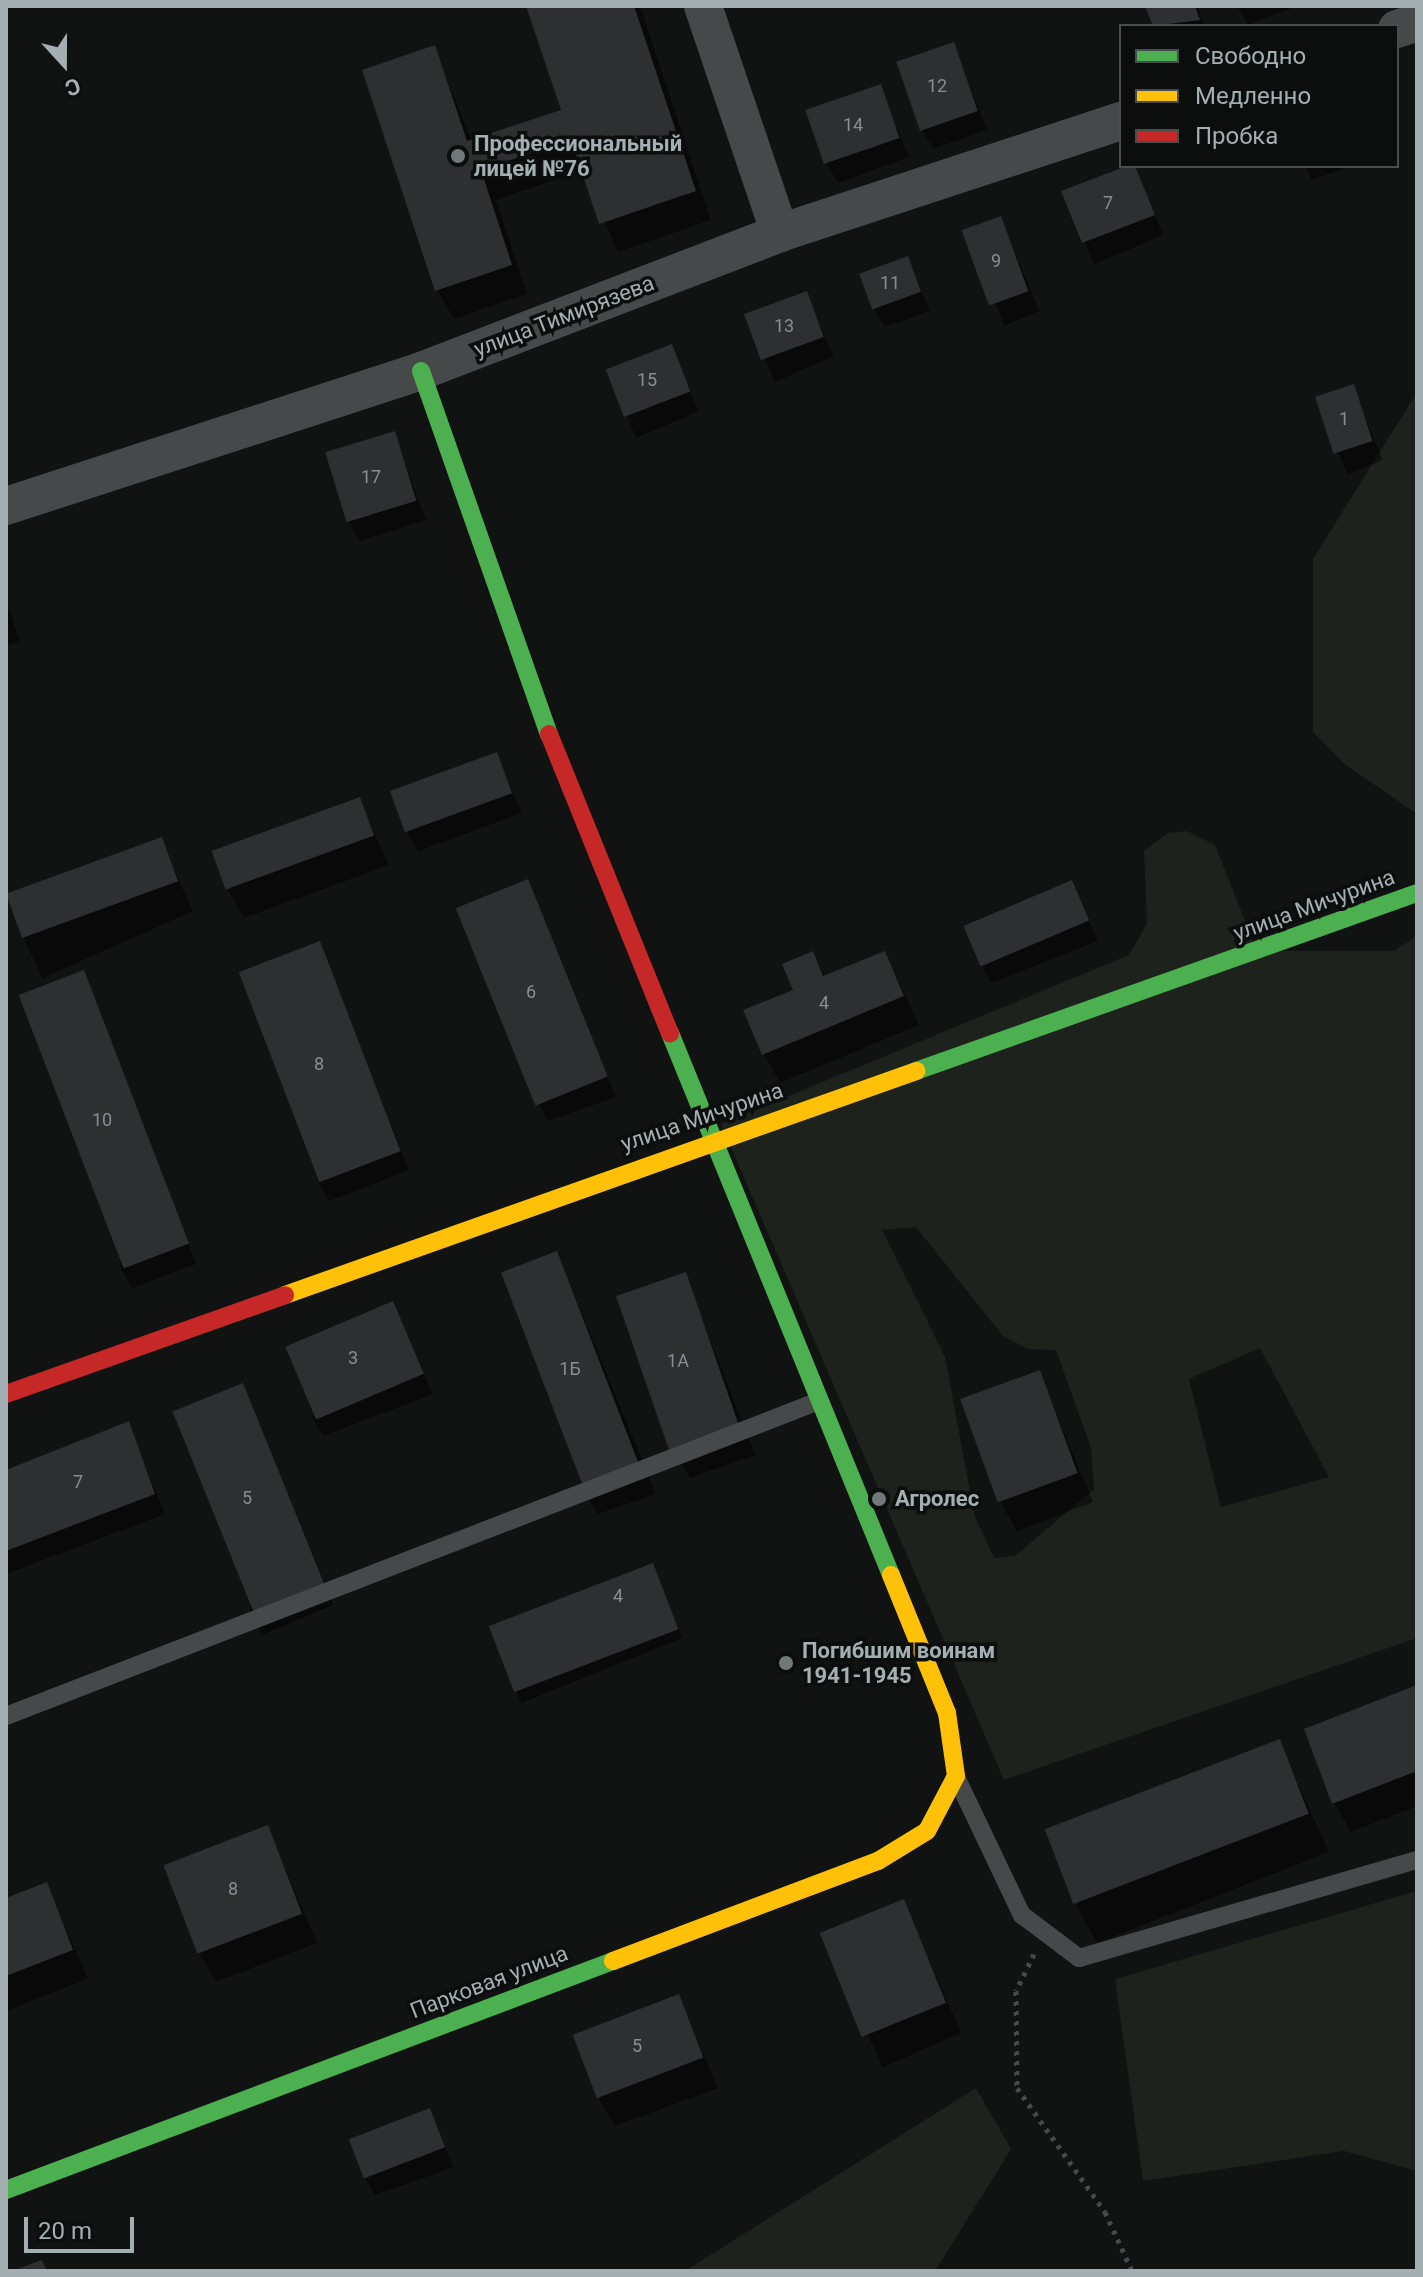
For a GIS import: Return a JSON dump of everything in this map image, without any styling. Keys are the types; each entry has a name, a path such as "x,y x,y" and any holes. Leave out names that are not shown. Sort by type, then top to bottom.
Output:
{"street":[{"path":"703,6 780,233"},
{"name":"улица Тимирязева","path":"6,506 421,371 780,233 1119,122"},
{"path":"421,371 547,729 711,1139 947,1713 956,1776"},
{"name":"улица Мичурина","path":"6,1394 711,1139 1417,893"},
{"name":"Парковая улица","path":"6,2190 878,1861 927,1831 956,1776"}],"lane":[{"path":"6,1716 819,1401"},
{"path":"956,1776 1022,1915 1079,1958 1417,1860"}],"path":[{"path":"1044,1932 1016,1991 1017,2088 1105,2212 1132,2271"}],"shaded area":[{"path":"1417,392 1417,814 1343,763 1313,732 1313,559"},
{"path":"1187,831 1215,845 1257,951 1394,951 1417,936 1417,1638 1004,1780 721,1124 1129,955 1147,924 1144,851 1168,833","holes":["916,1227 1003,1336 1028,1349 1056,1350 1091,1448 1094,1489 1015,1556 994,1558 975,1517 945,1357 882,1230","1260,1348 1329,1477 1221,1507 1189,1379"]},
{"path":"1417,1891 1417,2171 1344,2151 1143,2181 1115,1979"},
{"path":"976,2088 1011,2149 935,2271 685,2271"}],"building":[{"name":"Профессиональный лицей №76","path":"526,6 634,6 696,191 599,224 571,140 481,170 512,265 435,291 362,70 435,45 467,141 561,110"},
{"path":"1145,6 1195,6 1200,20 1169,24 1152,24"},
{"path":"954,42 978,111 920,131 896,62"},
{"path":"881,84 900,138 824,164 805,110"},
{"path":"1122,168 1136,168 1155,215 1082,243 1061,191"},
{"path":"1001,216 1028,291 989,306 962,230"},
{"path":"908,256 921,292 872,309 859,274"},
{"path":"807,291 824,337 761,360 744,314"},
{"path":"672,344 690,392 624,417 606,369"},
{"path":"1354,384 1373,441 1334,454 1315,397"},
{"path":"395,431 416,501 347,522 325,452"},
{"path":"497,752 512,793 405,832 390,791"},
{"path":"360,797 374,836 226,890 212,851"},
{"path":"162,837 178,881 22,938 6,894"},
{"path":"528,879 608,1076 535,1106 456,908"},
{"path":"1072,880 1089,921 981,967 963,926"},
{"path":"320,941 401,1151 319,1182 239,972"},
{"path":"813,951 823,976 885,951 904,996 762,1055 743,1010 793,990 782,964"},
{"path":"84,970 189,1244 124,1269 19,995"},
{"path":"557,1251 639,1466 583,1487 501,1273"},
{"path":"686,1272 739,1426 669,1450 616,1296"},
{"path":"393,1301 424,1374 316,1419 285,1347"},
{"path":"1040,1370 1078,1473 998,1502 960,1399"},
{"path":"243,1383 325,1585 254,1614 173,1411"},
{"path":"129,1421 155,1494 6,1551 6,1470"},
{"path":"653,1563 678,1629 514,1692 489,1626"},
{"path":"1417,1685 1417,1771 1332,1804 1304,1729"},
{"path":"1280,1739 1309,1814 1073,1904 1045,1829"},
{"path":"268,1825 302,1914 197,1954 163,1865"},
{"path":"47,1882 73,1950 6,1976 6,1898"},
{"path":"904,1899 946,2003 862,2037 820,1933"},
{"path":"679,1994 703,2057 597,2098 573,2035"},
{"path":"430,2108 445,2147 364,2178 349,2139"},
{"path":"42,2260 47,2271 12,2271"}],"traffic: fast":[{"path":"421,371 549,734"},
{"path":"916,1071 1417,893"},
{"path":"670,1033 891,1575"},
{"path":"6,2190 613,1961"}],"traffic: slow":[{"path":"285,1295 916,1071"},
{"path":"613,1961 878,1861 927,1831 956,1776 947,1713 891,1575"}],"traffic: jam":[{"path":"549,734 670,1033"},
{"path":"6,1394 285,1295"}],"place":[{"name":"Профессиональный лицей №76","path":"458,156"},
{"name":"Агролес","path":"879,1499"},
{"name":"Погибшим воинам 1941-1945","path":"786,1663"}]}
